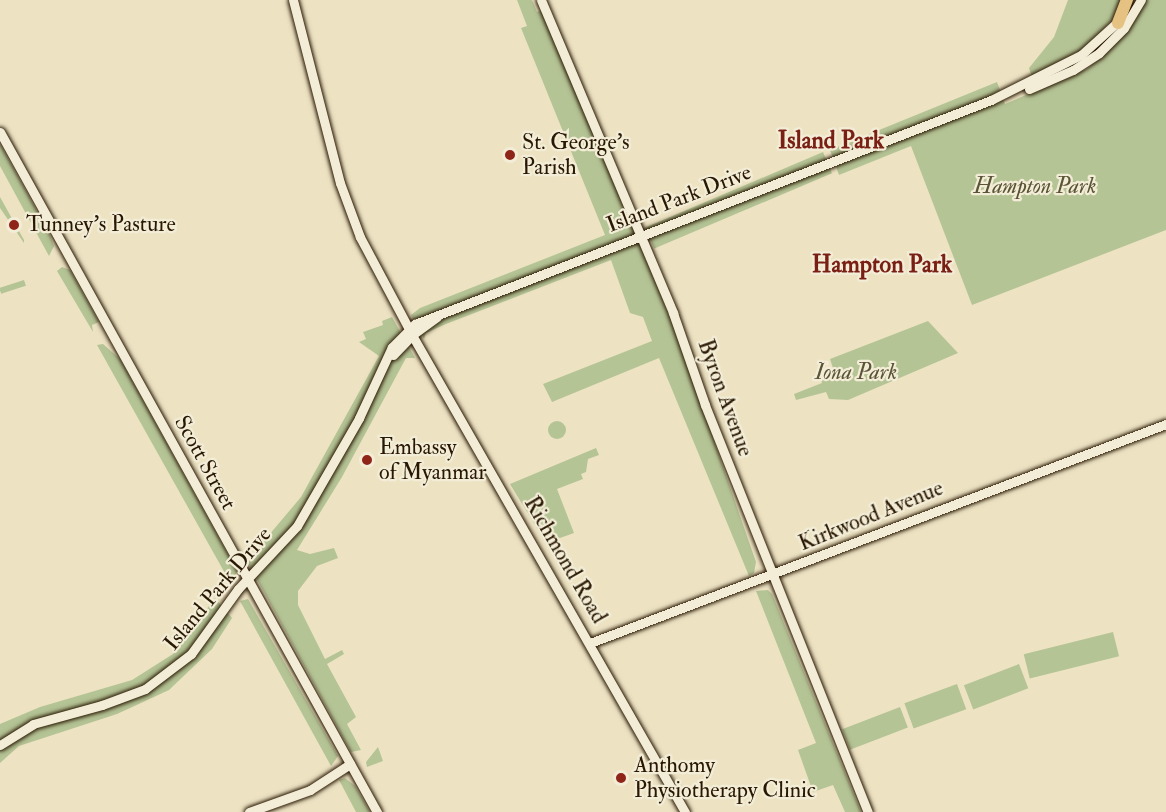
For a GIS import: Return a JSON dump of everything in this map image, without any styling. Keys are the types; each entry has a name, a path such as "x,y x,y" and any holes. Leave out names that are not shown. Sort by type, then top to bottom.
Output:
{"highway":[{"path":"1118,23 1127,0"}],"main road":[{"name":"Richmond Road","path":"293,0 346,206 410,332 685,812"},
{"name":"Byron Avenue","path":"541,0 641,235 868,812"},
{"name":"Island Park Drive","path":"992,100 1070,62 1118,23 1132,0"},
{"name":"Island Park Drive","path":"0,745 30,725 111,702 156,682 191,654 236,593 283,543 319,492 384,366 410,332 448,309 992,100 1046,83 1085,63 1119,34 1141,0"},
{"name":"Scott Street","path":"0,132 377,812"},
{"name":"Kirkwood Avenue","path":"590,643 1166,424"},
{"path":"249,812 322,783 350,764"}],"green space":[{"path":"517,0 532,0 537,12 543,10 643,251 680,343 756,562 754,573 749,576 659,358 552,402 543,384 652,341 643,317 630,313 611,260 446,324 426,333 424,339 411,315 420,308 605,235 521,28 527,26"},
{"path":"1068,0 1123,0 1116,16 1084,49 1032,77 1029,68 1054,37"},
{"name":"Hampton Park","path":"1145,0 1166,0 1166,230 972,305 911,146 839,175 830,150 997,82 1005,104 1087,69 1122,38"},
{"path":"0,144 49,233 54,246 49,256 0,166"},
{"path":"823,152 832,173 654,249 645,227"},
{"name":"Tunney's Pasture","path":"0,197 24,240 24,243 0,208"},
{"path":"62,267 70,270 99,322 92,325 93,332 57,271"},
{"path":"24,280 26,286 1,294 0,288"},
{"path":"392,317 415,358 406,358 342,477 297,550 310,554 334,548 338,558 317,566 298,591 298,605 325,659 342,650 344,654 327,664 356,717 347,724 361,750 351,752 247,561 301,497 379,356 359,342 366,339 363,332 383,325 382,321"},
{"name":"Iona Park","path":"928,321 958,353 848,400 829,399 826,392 796,400 794,394 822,383 819,373 833,368 830,359"},
{"path":"103,344 120,359 235,567 237,572 231,584 97,345"},
{"path":"553,421 561,421 566,426 564,437 553,439 548,434 548,426"},
{"path":"596,448 599,455 588,459 586,472 581,474 583,479 557,489 574,533 546,543 510,484"},
{"path":"768,590 772,594 861,812 845,812 833,785 813,792 798,750 816,743 756,591"},
{"path":"215,598 232,618 212,649 169,690 117,714 19,746 0,763 0,724 40,707 132,680 173,654"},
{"path":"248,599 338,756 331,766 240,601"},
{"path":"1113,632 1119,656 1030,679 1024,654"},
{"path":"1019,664 1028,688 973,709 964,685"},
{"path":"957,684 966,709 914,729 904,703"},
{"path":"900,707 908,728 850,750 842,729"},
{"path":"378,747 383,761 367,767 366,762"},
{"path":"345,778 355,786 370,812 356,812 339,780"}],"place":[{"name":"St. George's Parish","path":"510,155"},
{"name":"Tunney's Pasture","path":"14,225"},
{"name":"Embassy of Myanmar","path":"367,460"},
{"name":"Anthomy Physiotherapy Clinic","path":"621,778"}],"district":[{"name":"Island Park","path":"831,141"},
{"name":"Hampton Park","path":"882,265"}]}
